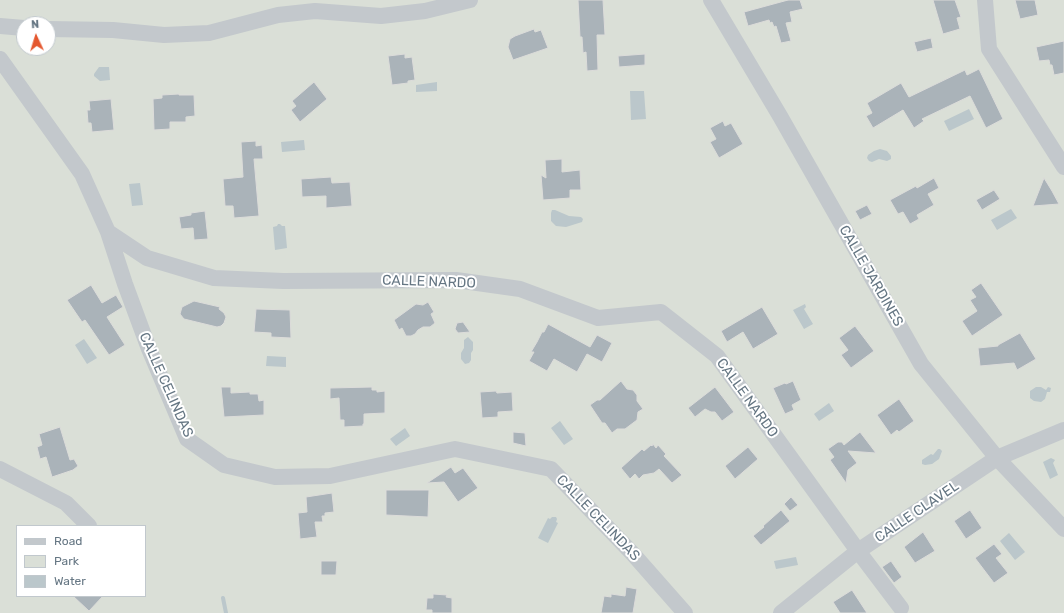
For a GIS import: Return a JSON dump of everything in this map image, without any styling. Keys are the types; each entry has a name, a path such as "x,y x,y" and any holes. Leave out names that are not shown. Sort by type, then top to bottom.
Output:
{"street":[{"path":"56,29 113,30 164,35 209,33 278,15 315,11 381,16 425,11 470,0"},
{"name":"CALLE JARDINES","path":"711,0 784,123 921,364 997,458 1064,528"},
{"path":"985,0 989,50 1064,167"},
{"path":"0,26 16,27"},
{"name":"CALLE CELINDAS","path":"0,59 82,174 108,232 148,349 187,439 224,465 275,477 330,476 455,449 551,469 633,554 686,613"},
{"name":"CALLE NARDO","path":"108,232 147,258 214,278 283,281 456,280 520,289 598,318 661,312 717,356 901,608"},
{"name":"CALLE CLAVEL","path":"782,613 858,551 997,458 1064,430"},
{"path":"0,469 66,503 88,525"}],"green space":[{"path":"0,0 1064,0 1064,613 0,613"}],"water":[{"path":"99,67 109,67 110,80 100,81 94,76"},
{"path":"437,82 437,91 416,92 416,85"},
{"path":"630,91 644,91 646,119 631,120"},
{"path":"969,109 974,119 949,131 944,121"},
{"path":"304,140 305,150 282,152 281,142"},
{"path":"880,149 887,151 891,156 891,159 887,161 879,159 872,162 869,161 867,158 868,155"},
{"path":"140,183 143,205 132,206 129,184"},
{"path":"1011,209 1017,218 997,230 991,220"},
{"path":"552,210 569,216 581,217 583,219 582,222 566,227 556,226 551,221"},
{"path":"278,224 285,226 287,248 275,250 273,227 277,226"},
{"path":"805,304 806,307 804,309 813,324 804,329 793,310"},
{"path":"468,337 473,342 473,350 471,353 471,360 469,363 465,364 461,359 461,353 464,348 464,340"},
{"path":"84,339 97,358 87,364 75,345"},
{"path":"267,356 286,357 286,367 266,366"},
{"path":"1036,387 1041,387 1046,390 1048,387 1051,388 1050,392 1047,392 1045,399 1041,402 1034,401 1030,398 1030,391"},
{"path":"829,403 834,411 819,421 814,414"},
{"path":"560,421 573,439 564,445 551,428"},
{"path":"405,428 410,436 396,446 390,439"},
{"path":"938,449 942,451 939,459 932,464 922,464 922,460 931,454 933,455"},
{"path":"1051,458 1055,460 1053,463 1058,475 1050,479 1043,462"},
{"path":"552,517 556,517 556,522 558,523 548,543 538,538 548,518 550,519"},
{"path":"1009,533 1025,552 1015,560 1000,541"},
{"path":"796,557 798,565 776,569 774,561"}],"building":[{"path":"578,0 603,0 605,35 597,35 598,70 587,71 586,52 583,53 582,37 580,37"},
{"path":"788,0 800,0 803,9 790,12 792,22 786,23 791,41 781,43 776,26 774,27 772,22 770,23 769,20 748,26 744,12"},
{"path":"933,0 955,0 961,17 957,18 960,29 943,34"},
{"path":"1015,0 1035,0 1038,15 1020,19"},
{"path":"534,29 535,32 541,30 548,48 513,60 508,47 510,39"},
{"path":"931,38 933,48 917,52 914,42"},
{"path":"1064,41 1064,73 1054,75 1052,65 1050,65 1049,60 1039,61 1036,47"},
{"path":"405,54 405,58 412,57 415,80 408,81 408,83 392,85 388,56"},
{"path":"645,54 645,65 619,67 618,56"},
{"path":"979,69 1003,119 986,128 970,96 922,119 924,121 914,128 903,110 873,128 866,116 872,113 867,103 901,83 909,97 965,70 967,75"},
{"path":"314,82 327,99 300,122 291,110 296,106 292,101"},
{"path":"162,95 194,95 195,116 186,117 186,122 170,122 170,129 154,130 153,99 162,98"},
{"path":"111,99 114,130 92,132 91,123 88,123 87,110 90,110 89,101"},
{"path":"723,121 725,126 731,123 743,144 719,158 710,142 716,139 710,128"},
{"path":"256,141 256,146 262,145 263,159 254,159 259,216 234,218 233,206 225,206 223,179 243,177 241,142"},
{"path":"562,159 562,172 580,170 581,190 570,190 570,198 543,200 541,175 546,178 545,160"},
{"path":"331,177 332,183 350,182 352,206 326,208 326,196 302,197 301,179"},
{"path":"934,178 939,188 928,194 934,205 917,215 919,219 910,224 903,212 898,214 890,200 916,186 917,188"},
{"path":"1044,178 1059,204 1033,206"},
{"path":"994,190 1000,199 982,210 976,200"},
{"path":"867,205 872,214 860,220 855,211"},
{"path":"205,211 208,239 194,240 193,228 181,229 179,217"},
{"path":"981,283 1003,315 972,336 962,321 977,311 970,300 976,297 971,290"},
{"path":"91,285 102,303 116,295 123,307 107,317 125,345 109,355 85,320 82,322 67,300"},
{"path":"194,301 220,307 219,309 226,317 224,323 217,327 184,319 180,314 182,307"},
{"path":"428,302 434,312 431,314 435,323 430,327 423,327 411,336 406,336 402,328 399,330 394,320 416,304 423,305"},
{"path":"762,307 778,334 753,349 743,332 727,342 721,331"},
{"path":"256,309 290,310 291,338 271,337 271,333 254,332"},
{"path":"463,322 470,332 458,333 455,329 457,323"},
{"path":"548,324 590,347 597,335 612,343 602,362 587,354 577,372 554,359 547,371 529,361 534,352 531,352"},
{"path":"855,326 874,351 851,368 841,355 848,350 839,338"},
{"path":"1020,333 1036,359 1017,370 1014,363 980,366 978,348 998,346"},
{"path":"621,381 627,389 633,390 637,395 637,401 643,409 638,412 637,420 625,429 617,429 612,433 605,423 602,423 590,405 597,400 600,400"},
{"path":"793,381 801,400 792,405 794,410 785,414 773,388"},
{"path":"221,387 231,387 231,393 250,392 250,394 258,394 259,401 264,400 264,415 224,417"},
{"path":"372,387 372,390 377,390 377,392 385,391 385,413 364,414 363,426 344,427 344,420 340,420 339,398 330,399 330,388"},
{"path":"715,387 734,412 722,421 715,412 705,409 695,417 688,408"},
{"path":"496,391 497,393 512,392 513,411 498,412 498,417 482,418 480,392"},
{"path":"899,399 914,421 899,432 897,430 891,435 877,415"},
{"path":"60,427 70,460 74,459 78,466 73,470 52,477 46,457 40,459 37,447 42,445 39,434"},
{"path":"513,432 525,433 526,446 513,443"},
{"path":"860,432 876,453 848,451 857,463 848,470 846,483 830,460 834,457 828,449 838,442 842,442 844,445"},
{"path":"653,444 656,448 658,445 666,454 664,456 682,475 672,483 659,469 654,473 643,475 639,479 635,474 630,479 621,468 642,449 644,451"},
{"path":"748,447 758,459 735,479 725,466"},
{"path":"451,467 455,473 463,468 478,488 458,502 444,482 427,483"},
{"path":"386,490 429,490 428,517 386,515"},
{"path":"332,493 334,512 325,513 325,516 322,516 323,522 315,522 317,537 300,539 298,513 307,512 306,497"},
{"path":"791,497 798,505 790,511 784,504"},
{"path":"781,510 790,521 761,545 753,536"},
{"path":"970,510 982,528 966,539 954,521"},
{"path":"923,532 935,551 915,563 904,547"},
{"path":"994,544 1002,554 996,558 1008,573 994,583 975,558"},
{"path":"321,561 337,561 336,575 321,575"},
{"path":"891,561 902,577 894,583 882,567"},
{"path":"626,587 637,589 633,613 601,613 604,596 611,597 611,594 625,596"},
{"path":"852,590 867,613 840,613 833,602"},
{"path":"433,594 447,595 446,597 452,598 452,613 432,613 432,610 426,610 427,598 433,598"},
{"path":"74,597 102,597 89,611"}],"waterway":[{"path":"223,598 226,613"}]}
